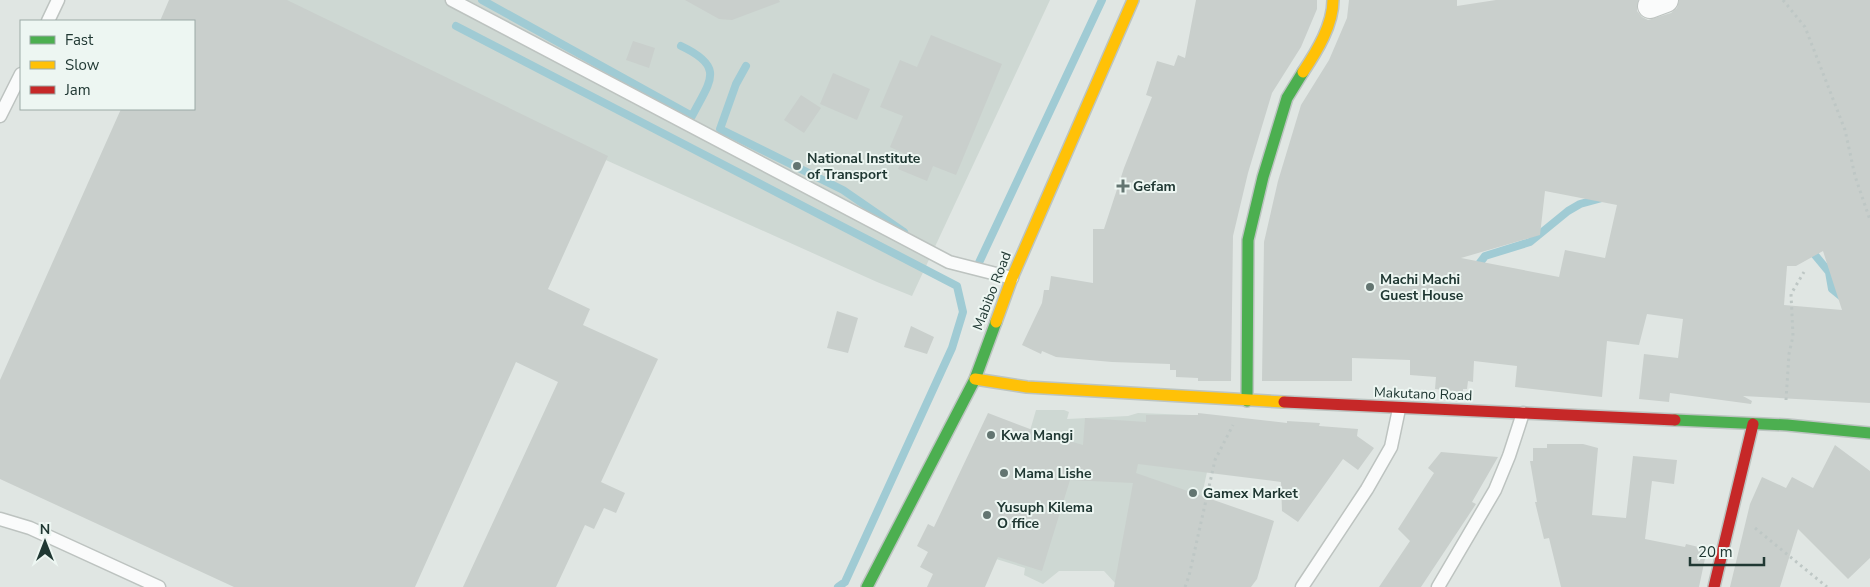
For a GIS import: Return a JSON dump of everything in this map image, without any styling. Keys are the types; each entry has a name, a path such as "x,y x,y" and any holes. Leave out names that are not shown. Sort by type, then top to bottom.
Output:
{"street":[{"name":"Mabibo Road","path":"867,587 976,379 1012,278 1133,0"},
{"path":"1248,401 1246,289 1248,240 1263,177 1287,98 1315,54 1333,12 1333,0"},
{"name":"Makutano Road","path":"976,379 1027,387 1248,401 1787,425 1870,433"},
{"path":"1714,587 1731,509 1753,424"}],"lane":[{"path":"48,20 58,0"},
{"path":"452,0 949,262 1012,278"},
{"path":"0,116 20,76"},
{"path":"1302,587 1367,489 1391,447 1398,409"},
{"path":"1438,587 1495,490 1509,456 1523,412"},
{"path":"0,519 30,528 159,587"}],"path":[{"path":"1783,0 1805,27 1845,130 1855,176 1870,220"},
{"path":"1787,425 1788,354 1793,336 1791,294 1804,272"},
{"path":"1185,587 1190,576 1215,460 1222,444 1248,401"},
{"path":"1731,509 1827,587"}],"shaded area":[{"name":"National Institute of Transport","path":"264,0 1050,0 912,296 417,75"},
{"path":"1036,410 1064,410 1069,412 1067,419 1128,416 1138,413 1219,416 1184,579 1143,587 1116,584 1104,571 1059,571 1043,584 1024,575 1025,568 993,558"}],"building":[{"path":"169,0 287,0 608,156 548,289 590,309 583,325 658,359 601,482 625,493 616,513 604,508 594,529 585,525 556,587 463,587 558,382 516,362 415,587 234,587 0,479 0,380 121,110 195,110 195,20 160,20"},
{"path":"685,0 779,0 780,2 732,20 719,19"},
{"path":"1196,0 1317,0 1317,9 1301,47 1272,93 1248,173 1233,236 1231,381 1198,381 1198,378 1176,377 1176,370 1170,370 1170,364 1112,362 1056,357 1042,351 1041,354 1022,345 1042,303 1044,290 1049,290 1051,276 1093,283 1093,229 1104,229 1124,168 1152,97 1146,95 1157,61 1174,66 1178,55 1185,58"},
{"path":"1349,0 1457,0 1457,6 1496,0 1638,0 1637,11 1648,20 1671,13 1677,8 1679,0 1870,0 1870,403 1743,396 1752,401 1751,404 1670,393 1669,402 1639,399 1644,354 1678,358 1683,319 1647,314 1639,345 1607,341 1602,397 1515,387 1517,366 1474,361 1473,382 1468,381 1467,389 1463,389 1463,392 1435,389 1436,377 1410,375 1410,360 1352,358 1352,381 1262,381 1264,242 1278,181 1301,105 1329,60 1347,18","holes":["1545,191 1617,205 1605,258 1565,250 1559,277 1461,258 1540,235","1823,251 1842,310 1784,305 1787,266 1796,266"]},
{"path":"931,35 1002,64 956,175 933,166 927,181 898,169 905,154 890,147 903,116 880,107 900,60 917,67"},
{"path":"633,41 655,48 649,68 626,60"},
{"path":"833,73 870,89 857,120 820,104"},
{"path":"801,95 821,108 804,133 784,120"},
{"path":"837,311 858,318 848,353 827,348"},
{"path":"911,326 934,337 927,354 904,347"},
{"path":"988,413 1038,432 1083,445 1085,418 1146,422 1146,415 1198,415 1198,413 1287,423 1287,421 1320,423 1319,426 1358,429 1357,436 1374,448 1358,470 1343,459 1298,522 1282,511 1281,482 1138,464 1136,473 1274,521 1257,579 1251,587 1114,587 1133,483 1070,480 1042,571 998,557 985,587 927,587 933,574 920,567 928,552 917,546 928,524 934,527"},
{"path":"1547,444 1583,444 1598,448 1592,515 1626,518 1633,456 1677,460 1674,484 1652,481 1645,539 1685,547 1686,544 1707,549 1699,587 1561,587 1549,538 1544,539 1535,502 1537,502 1530,461 1533,461 1533,448 1547,448"},
{"path":"1835,445 1870,471 1870,558 1848,579 1798,529 1780,587 1730,587 1750,504 1762,477 1786,488 1792,477 1813,488"},
{"path":"1441,452 1498,457 1472,502 1476,504 1421,587 1379,587 1410,541 1398,529 1434,473 1428,468"}],"waterway":[{"path":"482,0 692,116 708,84 709,68 704,61 681,46"},
{"path":"972,267 976,269 1102,0"},
{"path":"456,26 957,286 963,312 952,348 845,582 838,587"},
{"path":"746,66 736,84 720,129 843,190 904,232"},
{"path":"1479,264 1485,256 1530,242 1568,211 1580,204 1602,198"},
{"path":"1810,249 1829,272 1832,289 1843,298"}],"traffic: fast":[{"path":"1247,401 1248,240 1263,177 1287,98 1303,72"},
{"path":"867,587 975,379 996,322"},
{"path":"1675,420 1787,425 1870,433"}],"traffic: slow":[{"path":"996,322 1012,278 1133,0"},
{"path":"1303,72 1319,47 1327,28 1333,0"},
{"path":"975,379 1027,387 1284,402"}],"traffic: jam":[{"path":"1284,402 1675,420"},
{"path":"1714,587 1753,424"}],"place":[{"name":"National Institute of Transport","path":"797,166"},
{"name":"Gefam","path":"1123,186"},
{"name":"Machi Machi Guest House","path":"1370,287"},
{"name":"Kwa Mangi","path":"991,435"},
{"name":"Mama Lishe","path":"1004,473"},
{"name":"Gamex Market","path":"1193,493"},
{"name":"Yusuph Kilema O ffice","path":"987,515"}]}
